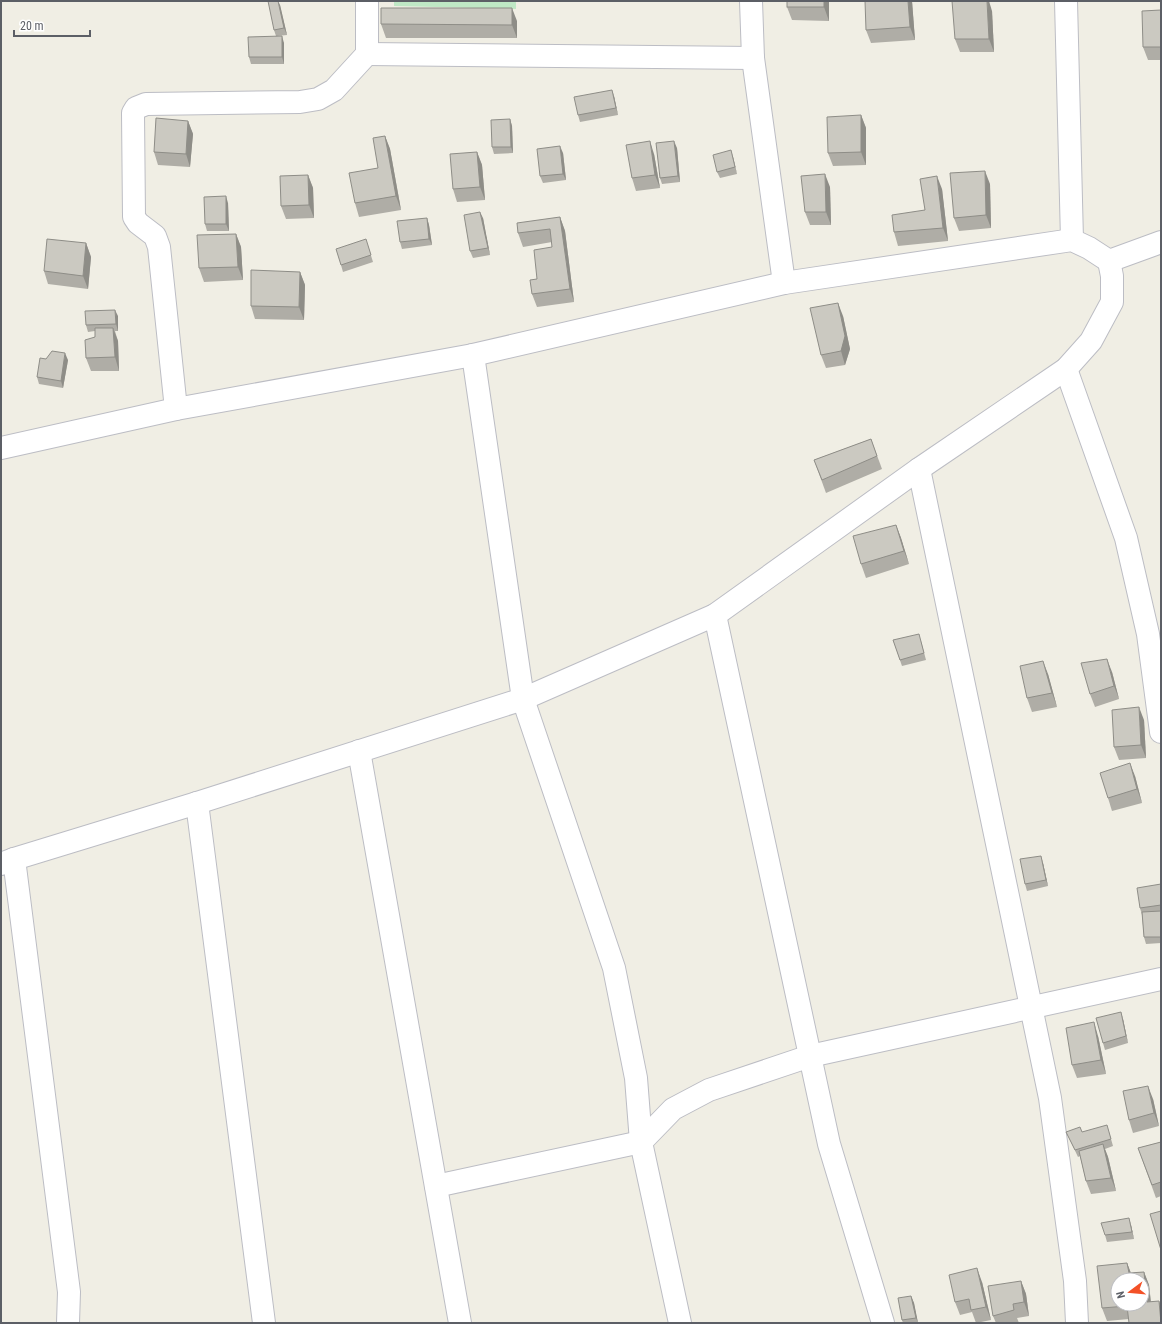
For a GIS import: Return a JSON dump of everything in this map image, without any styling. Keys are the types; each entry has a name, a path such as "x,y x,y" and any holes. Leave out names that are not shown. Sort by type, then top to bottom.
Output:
{"street":[{"path":"176,410 159,247 155,236 138,223 134,217 133,113 136,108 146,104 300,102 318,98 334,90 367,54 367,1"},
{"path":"752,1 753,58 784,283"},
{"path":"1066,1 1072,240"},
{"path":"367,54 753,58"},
{"path":"1,448 176,410 473,355 784,283 1072,240 1089,248 1109,261 1112,276 1112,302 1091,340 1066,369 919,469 715,615 523,698 197,803 8,861 69,1292 68,1323"},
{"path":"1109,261 1161,242"},
{"path":"473,355 523,698 614,968 636,1078 641,1142 680,1323"},
{"path":"1066,369 1126,538 1154,632 1161,732"},
{"path":"919,469 1050,1098 1075,1281 1077,1323"},
{"path":"715,615 829,1144 883,1323"},
{"path":"359,751 460,1323"},
{"path":"197,803 264,1323"},
{"path":"436,1186 641,1142 674,1109 709,1090 810,1056 1161,979"}],"green space":[{"path":"394,1 516,1 516,9 394,6"}],"building":[{"path":"268,1 278,1 284,28 274,30"},
{"path":"787,1 824,1 824,7 787,7"},
{"path":"865,1 908,1 910,27 866,30"},
{"path":"952,1 987,1 989,39 955,39"},
{"path":"381,8 512,8 512,25 381,24"},
{"path":"1161,10 1161,47 1143,47 1142,11"},
{"path":"282,36 282,57 249,57 248,37"},
{"path":"612,90 616,108 578,115 574,97"},
{"path":"861,115 861,152 828,153 827,117"},
{"path":"156,118 188,121 186,154 154,152"},
{"path":"510,119 511,147 492,147 491,120"},
{"path":"385,136 396,196 355,203 349,173 378,168 373,138"},
{"path":"650,141 655,175 632,178 626,145"},
{"path":"674,141 678,176 660,178 656,143"},
{"path":"560,146 563,174 540,176 537,149"},
{"path":"731,150 735,167 717,172 713,155"},
{"path":"477,152 480,187 453,189 450,154"},
{"path":"985,171 986,215 954,218 950,173"},
{"path":"825,174 826,212 805,212 801,176"},
{"path":"308,175 309,205 281,206 280,176"},
{"path":"937,176 943,228 894,232 892,215 925,210 920,179"},
{"path":"226,196 226,224 205,224 204,197"},
{"path":"480,212 488,248 470,251 464,215"},
{"path":"560,217 570,289 532,294 530,280 537,279 534,250 552,247 550,229 518,233 517,223"},
{"path":"427,218 429,239 400,242 397,221"},
{"path":"236,234 238,267 199,268 197,235"},
{"path":"47,239 86,243 83,276 44,271"},
{"path":"366,239 371,255 341,265 336,249"},
{"path":"251,270 300,272 299,307 251,306"},
{"path":"838,303 845,336 841,351 821,355 810,308"},
{"path":"115,310 116,324 86,325 85,311"},
{"path":"95,328 113,328 115,357 86,358 85,340 95,337"},
{"path":"52,351 65,353 61,381 37,377 40,358 46,359"},
{"path":"871,439 877,456 822,480 814,460"},
{"path":"896,525 904,551 861,564 853,536"},
{"path":"919,634 924,653 900,660 893,640"},
{"path":"1107,659 1114,686 1090,694 1081,663"},
{"path":"1043,661 1052,693 1027,698 1020,666"},
{"path":"1139,707 1141,745 1114,747 1112,710"},
{"path":"1130,763 1137,789 1108,798 1100,773"},
{"path":"1041,856 1046,880 1025,884 1020,859"},
{"path":"1161,884 1161,905 1140,908 1137,888"},
{"path":"1161,911 1161,937 1144,937 1142,912"},
{"path":"1121,1012 1126,1036 1103,1043 1096,1018"},
{"path":"1094,1022 1101,1060 1072,1065 1066,1028"},
{"path":"1148,1086 1154,1113 1129,1120 1123,1091"},
{"path":"1107,1125 1111,1139 1075,1150 1066,1132 1080,1127 1082,1132"},
{"path":"1161,1142 1161,1182 1152,1185 1138,1148"},
{"path":"1103,1144 1111,1178 1086,1181 1079,1151"},
{"path":"1161,1211 1161,1250 1150,1214"},
{"path":"1129,1218 1132,1232 1105,1235 1101,1223"},
{"path":"1127,1263 1129,1272 1110,1272 1110,1307 1102,1308 1097,1266"},
{"path":"977,1268 986,1307 971,1310 969,1299 955,1302 949,1275"},
{"path":"1021,1281 1024,1302 1013,1304 1014,1310 993,1316 988,1286"},
{"path":"911,1296 916,1318 902,1320 898,1298"},
{"path":"1159,1301 1161,1323 1129,1323 1128,1312 1150,1312 1150,1302"}]}
